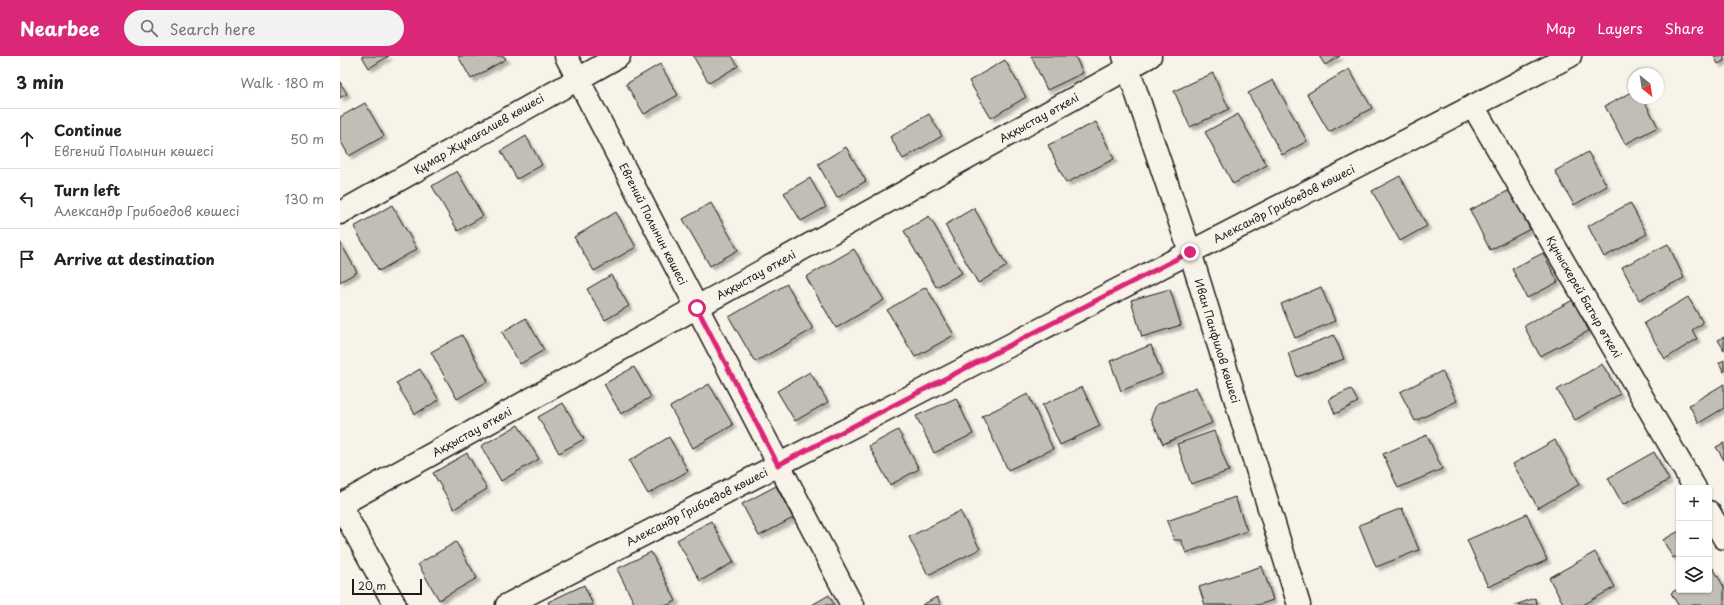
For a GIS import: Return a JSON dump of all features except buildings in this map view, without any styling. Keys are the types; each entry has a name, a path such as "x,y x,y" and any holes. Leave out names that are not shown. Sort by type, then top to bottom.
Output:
{"street":[{"name":"Евгений Полынин көшесі","path":"566,56 852,605"},
{"name":"Құмар Жұмағалиев көшесі","path":"340,213 578,78 620,56"},
{"name":"Аққыстау өткелі","path":"340,505 697,308 1126,62 1150,56"},
{"name":"Александр Грибоедов көшесі","path":"507,605 1570,56"},
{"name":"Иван Панфилов көшесі","path":"1126,62 1190,252 1299,605"},
{"name":"Құныскерей Батыр өткелі","path":"1473,106 1693,485"},
{"path":"340,505 395,605"},
{"path":"1712,517 1724,538"}],"route":[{"path":"697,308 778,465 1190,252"}]}
